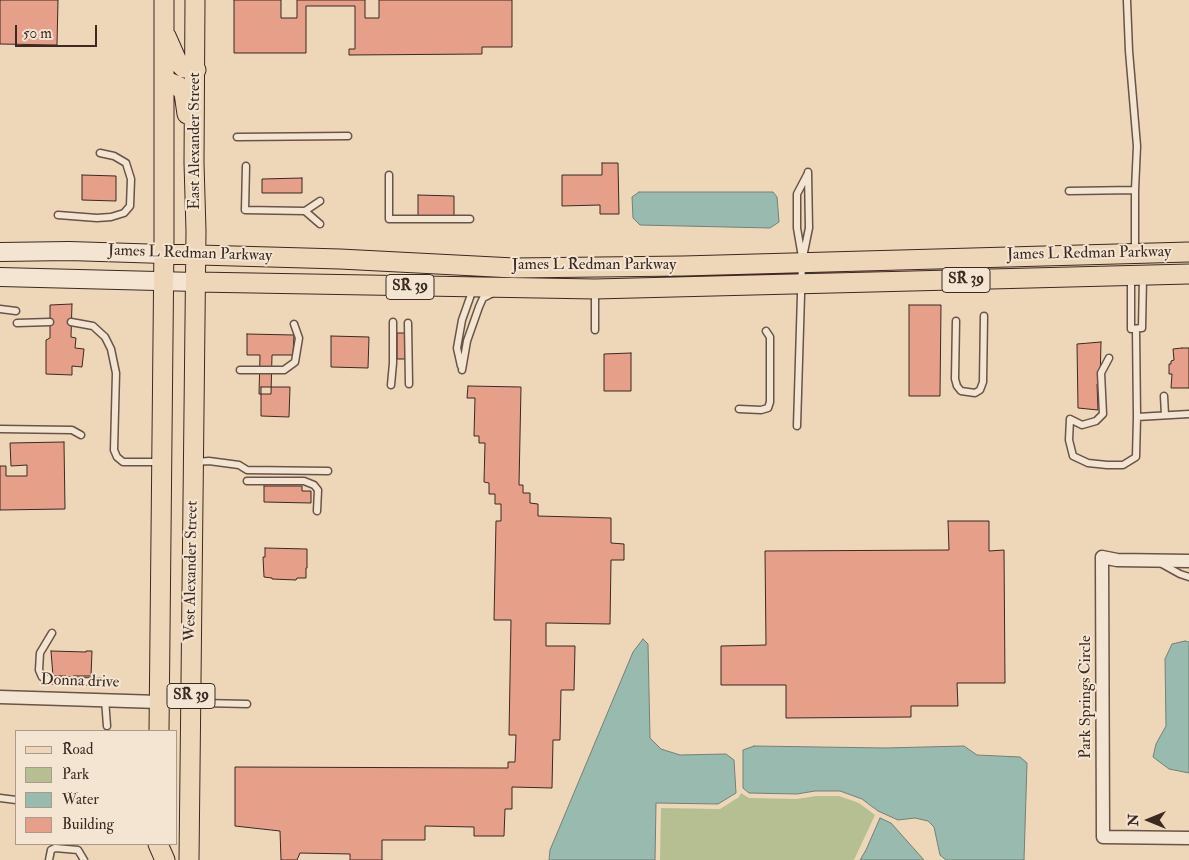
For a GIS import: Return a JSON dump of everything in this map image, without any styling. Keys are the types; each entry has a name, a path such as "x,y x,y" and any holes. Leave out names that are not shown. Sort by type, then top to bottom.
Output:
{"main road":[{"name":"East Alexander Street","path":"164,0 164,282"},
{"name":"East Alexander Street","path":"195,0 194,163 196,282"},
{"path":"164,32 177,61 184,68 196,70"},
{"path":"164,80 180,87 184,93 194,163"},
{"name":"James L Redman Parkway","path":"3,255 69,251 340,259 538,268 1189,252"},
{"path":"988,279 1012,269 1116,265 1132,253"},
{"path":"1137,276 1148,263 1189,262"},
{"path":"371,286 383,280 397,278 462,277 472,274 480,266"},
{"path":"473,288 478,282 494,278 585,276 630,266"},
{"name":"James L Redman Parkway","path":"0,277 164,282 595,289 1189,274"},
{"name":"West Alexander Street","path":"159,730 164,282"},
{"name":"West Alexander Street","path":"189,860 196,282"},
{"path":"162,462 194,462"},
{"path":"157,860 158,845"},
{"path":"158,845 165,860"}],"street":[{"name":"Park Springs Circle","path":"1189,560 1117,560 1102,557 1103,838 1189,838"},
{"name":"Donna drive","path":"0,697 159,702"}],"lane":[{"path":"1127,1 1137,146 1132,253"},
{"path":"237,137 348,136"},
{"path":"58,215 97,218 111,217 124,213 130,206 132,180 126,162 114,156 100,153"},
{"path":"246,166 245,210 305,211 320,202"},
{"path":"797,426 802,262 809,228 808,172 797,194 797,228 802,262"},
{"path":"389,175 389,219 470,219"},
{"path":"1069,191 1134,190"},
{"path":"305,211 320,224"},
{"path":"1109,358 1102,374 1103,414 1096,421 1082,425 1070,419 1069,440 1073,456 1088,463 1123,464 1136,457 1138,417 1137,276"},
{"path":"1136,329 1137,276"},
{"path":"473,288 462,320 457,348 462,370 467,341 483,298 500,288"},
{"path":"595,289 595,330"},
{"path":"0,309 16,311"},
{"path":"956,321 955,379 961,391 975,392 980,390 983,382 984,316"},
{"path":"17,323 50,322"},
{"path":"71,322 93,326 104,337 110,349 116,373 114,450 117,457 123,462 162,462"},
{"path":"390,384 393,363 393,322"},
{"path":"408,323 409,384"},
{"path":"240,370 284,370 295,362 299,338 294,324"},
{"path":"739,409 762,410 768,408 770,402 770,337 766,331"},
{"path":"1164,396 1165,416"},
{"path":"1138,417 1189,414"},
{"path":"0,429 72,430 81,435"},
{"path":"194,462 209,461 239,465 247,470 328,471"},
{"path":"247,480 304,480 314,485 318,490 317,511"},
{"path":"1156,560 1176,572 1189,577"},
{"path":"52,633 40,653 39,670 42,677 50,680 105,682"},
{"path":"105,699 107,726"},
{"path":"159,702 247,704"},
{"path":"0,798 15,800"},
{"path":"49,860 49,854 55,848 78,850 84,860"}],"green space":[{"path":"741,793 749,798 797,799 816,796 839,796 859,803 875,815 854,860 660,860 661,808 720,809 739,797"}],"water":[{"path":"639,192 773,192 777,197 779,222 770,228 640,225 633,218 632,197"},
{"path":"643,639 648,644 650,738 661,749 680,755 726,754 734,760 736,793 718,804 656,803 655,860 549,860 550,850 633,652"},
{"path":"1189,642 1189,773 1169,769 1153,757 1156,744 1166,726 1165,659 1172,644"},
{"path":"754,746 885,748 964,746 977,755 1020,757 1027,763 1024,860 946,860 940,855 934,827 928,821 915,818 898,820 878,811 862,799 840,791 815,791 797,794 749,793 743,788 743,750"},
{"path":"880,818 891,823 924,860 860,860"}],"building":[{"path":"0,0 58,0 57,45 0,44"},
{"path":"234,0 281,0 281,18 297,18 297,0 365,0 365,18 379,18 379,0 512,0 512,47 482,47 482,54 349,55 349,49 355,49 355,6 306,6 306,53 234,53"},
{"path":"602,163 618,163 619,214 600,214 600,205 562,206 562,175 602,175"},
{"path":"82,175 116,176 116,201 82,200"},
{"path":"302,178 302,193 262,193 262,179"},
{"path":"418,195 454,196 454,216 418,216"},
{"path":"72,304 71,337 76,338 75,348 84,349 82,367 72,366 72,375 46,374 46,340 50,338 50,305"},
{"path":"909,305 941,305 940,396 909,396"},
{"path":"397,333 405,333 405,359 397,359"},
{"path":"247,334 294,335 293,355 272,355 271,394 259,394 260,355 247,355"},
{"path":"331,336 369,337 368,368 331,367"},
{"path":"1101,342 1100,384 1097,384 1098,410 1078,408 1077,344"},
{"path":"1189,348 1189,388 1171,388 1172,374 1169,374 1169,364 1174,360 1173,349"},
{"path":"631,353 631,391 604,391 604,354"},
{"path":"468,386 521,387 519,485 523,485 523,493 530,493 530,503 538,504 538,516 611,518 611,543 624,544 624,560 611,560 610,624 546,623 546,646 575,646 574,690 561,690 560,740 553,740 552,788 512,787 512,809 505,809 504,836 474,836 474,827 425,826 425,840 382,840 382,860 350,860 350,854 300,853 297,860 281,860 280,831 235,826 235,767 508,768 508,762 515,762 516,735 509,735 511,620 494,620 496,521 501,521 501,504 495,504 495,494 489,494 489,483 484,482 485,443 479,443 479,436 474,436 475,398 467,398"},
{"path":"261,387 290,387 289,417 261,416"},
{"path":"64,442 65,509 0,510 0,466 6,466 6,476 27,476 27,465 11,466 10,443"},
{"path":"264,486 302,486 302,491 311,491 311,503 264,502"},
{"path":"948,521 989,521 989,551 1004,550 1005,683 957,683 958,706 911,706 911,717 786,718 786,685 721,685 721,646 766,645 765,551 949,550"},
{"path":"265,548 307,549 306,578 297,578 296,580 264,577 263,557 265,557"},
{"path":"51,651 92,651 91,676 73,676 71,679 67,679 66,676 53,676"}]}
